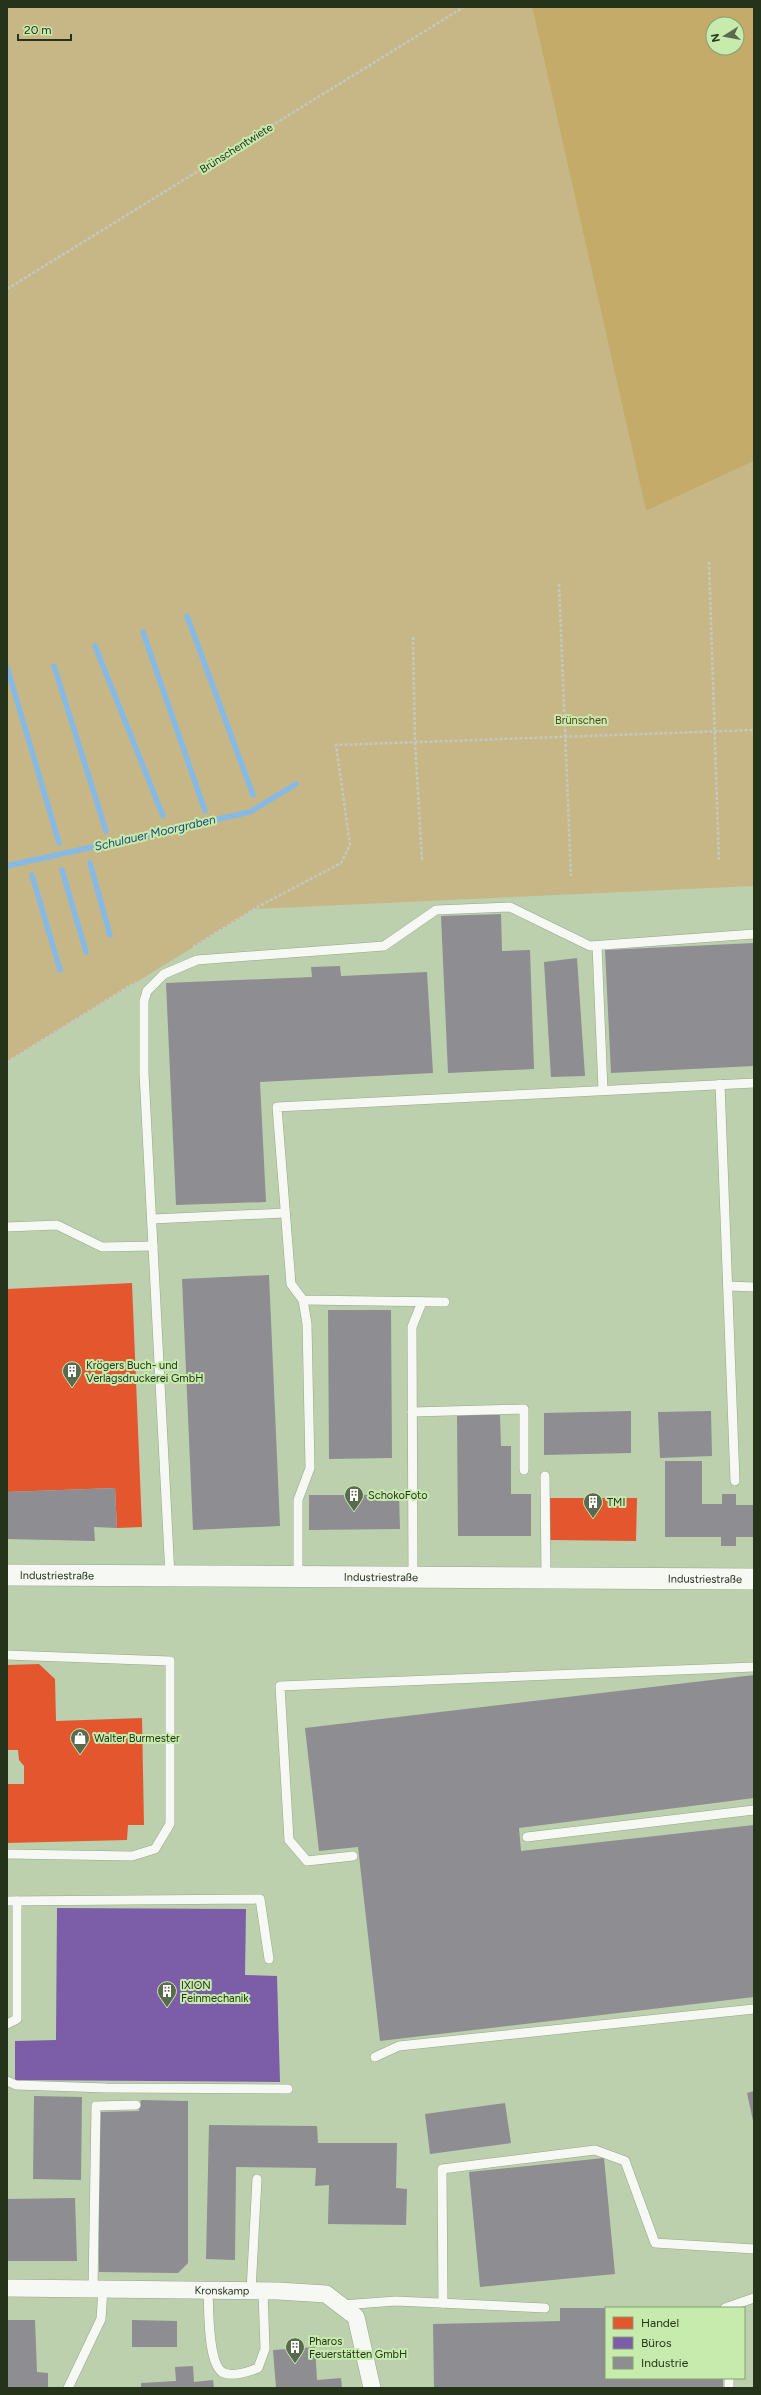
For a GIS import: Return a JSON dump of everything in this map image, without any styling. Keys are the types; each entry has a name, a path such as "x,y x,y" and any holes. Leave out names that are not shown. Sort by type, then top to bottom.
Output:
{"street":[{"name":"Industriestraße","path":"7,1575 754,1580"},
{"name":"Kronskamp","path":"7,2288 208,2290 326,2294 356,2318 372,2388"}],"lane":[{"path":"170,1576 144,1073 144,1002 147,992 164,974 197,960 384,946 436,910 510,907 590,946 754,934"},
{"path":"597,946 603,1090"},
{"path":"298,1577 298,1500 310,1468 308,1324 303,1300 291,1284 277,1107 754,1083"},
{"path":"720,1084 735,1481"},
{"path":"152,1219 285,1213"},
{"path":"7,1227 57,1225 102,1246 153,1246"},
{"path":"728,1286 754,1287"},
{"path":"303,1300 445,1302"},
{"path":"413,1578 412,1327 422,1302"},
{"path":"412,1412 524,1409 524,1470"},
{"path":"545,1476 546,1578"},
{"path":"7,1654 170,1661 170,1824 155,1849 132,1856 7,1854"},
{"path":"353,1856 307,1861 289,1840 280,1686 754,1667"},
{"path":"527,1837 754,1810"},
{"path":"7,1901 260,1899 269,1959"},
{"path":"7,2024 18,2020 17,1901"},
{"path":"375,2057 399,2046 754,2009"},
{"path":"7,2081 16,2085 107,2088 288,2089"},
{"path":"68,2388 100,2319 98,2289 96,2106 136,2105"},
{"path":"443,2303 442,2169 595,2150 625,2161 656,2243 754,2249"},
{"path":"208,2290 213,2355 218,2369 224,2373 237,2374 258,2368 265,2349 257,2291 257,2179"},
{"path":"730,2307 754,2298"},
{"path":"341,2305 396,2301 545,2308"}],"path":[{"name":"Brünschentwiete","path":"7,290 464,7"},
{"path":"710,562 719,861"},
{"path":"559,584 570,876"},
{"path":"413,637 415,742 422,860"},
{"path":"350,845 336,745 715,730 754,730"}],"green space":[{"name":"Brünschen","path":"7,7 532,7 646,511 754,461 754,886 255,909 7,1062"}],"shaded area":[{"path":"532,7 754,7 754,461 646,511"}],"building: Handel":[{"name":"Krögers Buch- und Verlagsdruckerei GmbH","path":"132,1283 142,1527 117,1528 115,1488 7,1492 7,1289"},
{"name":"TMI","path":"549,1498 637,1498 636,1541 549,1540"},
{"name":"Walter Burmester","path":"39,1664 55,1679 56,1721 142,1718 144,1825 128,1825 127,1840 7,1843 7,1784 24,1784 24,1766 19,1760 18,1750 7,1750 7,1665"}],"building: Büros":[{"name":"IXION Feinmechanik","path":"57,1908 246,1909 245,1975 277,1976 280,2082 15,2080 15,2041 56,2040"}],"building: Industrie":[{"path":"501,914 502,951 530,950 534,1069 448,1073 441,916"},
{"path":"754,943 754,1066 611,1073 605,950"},
{"path":"577,958 585,1076 551,1077 544,962"},
{"path":"340,966 341,976 427,972 433,1073 260,1082 266,1202 176,1205 166,983 312,977 311,967"},
{"path":"269,1275 280,1526 193,1530 182,1279"},
{"path":"328,1310 391,1310 392,1458 329,1459"},
{"path":"631,1411 631,1453 544,1455 544,1413"},
{"path":"711,1411 712,1456 660,1458 658,1412"},
{"path":"457,1415 500,1415 501,1446 511,1446 511,1494 531,1494 531,1536 458,1536"},
{"path":"665,1461 702,1461 702,1504 722,1504 722,1494 736,1494 736,1505 754,1505 754,1537 736,1537 736,1546 721,1546 721,1537 665,1537"},
{"path":"115,1488 117,1528 94,1527 95,1541 7,1539 7,1492"},
{"name":"SchokoFoto","path":"309,1495 399,1495 400,1529 309,1530"},
{"path":"754,1675 754,1798 519,1828 521,1851 754,1825 754,1997 380,2041 358,1847 319,1851 305,1728"},
{"path":"754,2091 754,2121 753,2121 747,2093"},
{"path":"34,2096 82,2097 81,2180 33,2179"},
{"path":"141,2100 188,2101 188,2263 178,2273 99,2272 98,2112 139,2111"},
{"path":"505,2103 511,2143 430,2154 425,2114"},
{"path":"209,2125 317,2126 318,2143 397,2143 396,2188 407,2189 406,2225 328,2224 329,2185 315,2186 316,2168 236,2167 235,2260 206,2259"},
{"path":"604,2158 615,2274 480,2287 469,2172"},
{"path":"75,2198 77,2261 7,2261 7,2199"},
{"path":"560,2308 605,2308 605,2379 723,2379 723,2388 434,2388 433,2324 560,2321"},
{"path":"7,2320 35,2320 37,2372 48,2373 48,2388 7,2388"},
{"path":"132,2320 177,2321 177,2347 132,2347"},
{"name":"Pharos Feuerstätten GmbH","path":"315,2347 317,2380 341,2378 342,2388 276,2388 273,2350"},
{"path":"193,2366 194,2382 213,2380 214,2388 141,2388 141,2383 176,2381 175,2367"}],"waterway":[{"path":"187,616 253,795"},
{"path":"143,632 205,811"},
{"path":"95,646 163,816"},
{"path":"54,666 106,831"},
{"path":"7,667 59,843"},
{"name":"Schulauer Moorgraben","path":"7,866 250,812 296,784"},
{"path":"90,863 110,935"},
{"path":"62,870 86,952"},
{"path":"32,875 60,970"}],"place":[{"name":"Krögers Buch- und Verlagsdruckerei GmbH","path":"72,1388"},
{"name":"SchokoFoto","path":"354,1512"},
{"name":"TMI","path":"593,1519"},
{"name":"Walter Burmester","path":"80,1755"},
{"name":"IXION Feinmechanik","path":"167,2008"},
{"name":"Pharos Feuerstätten GmbH","path":"295,2364"}]}
